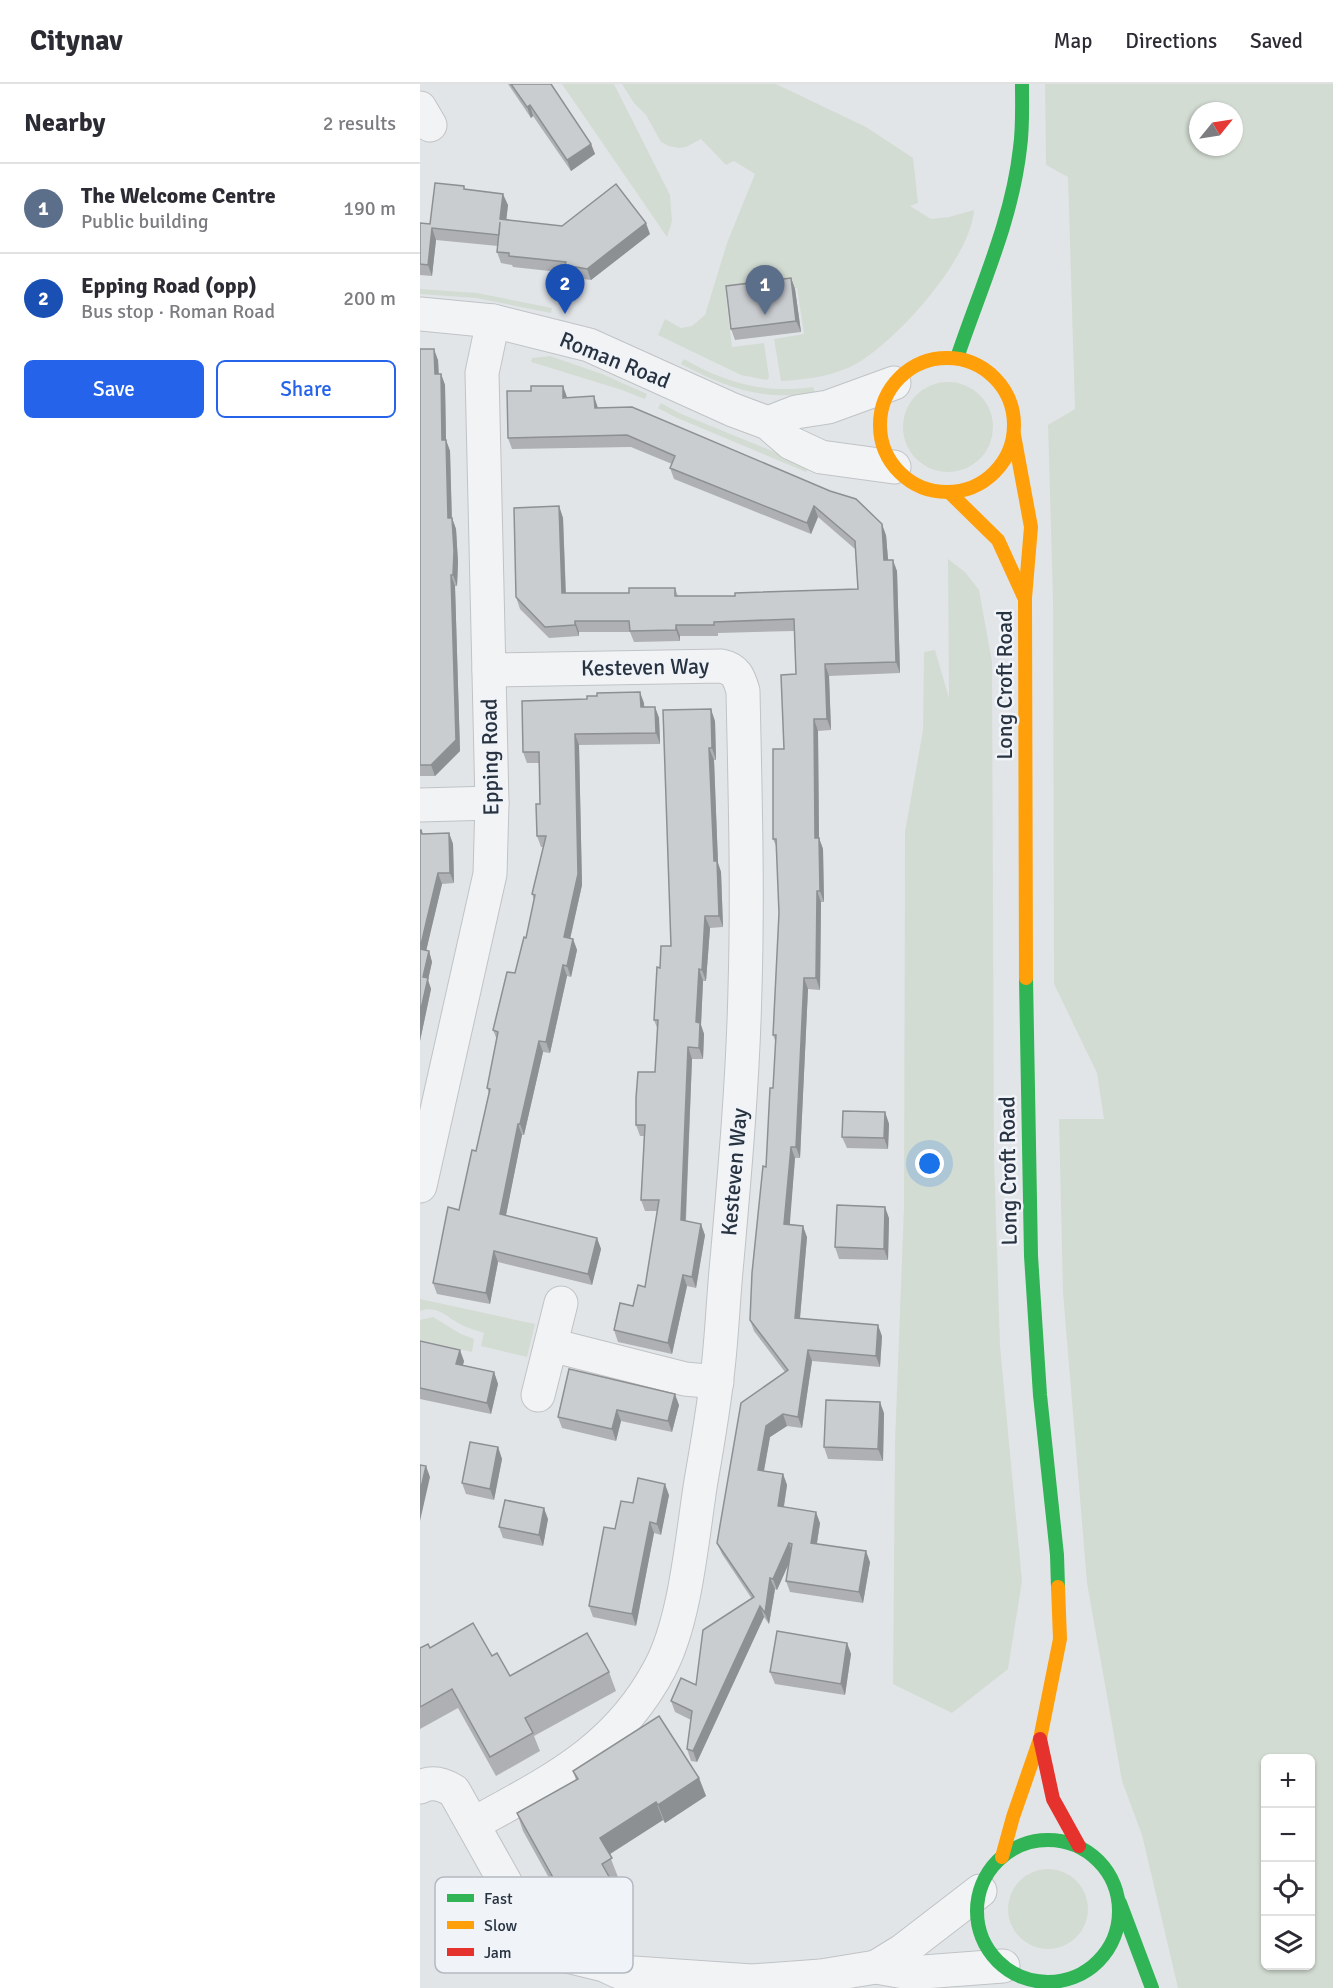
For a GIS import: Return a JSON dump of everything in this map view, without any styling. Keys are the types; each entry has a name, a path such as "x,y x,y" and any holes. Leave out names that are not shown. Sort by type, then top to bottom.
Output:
{"street":[{"path":"957,358 1006,216 1019,156 1022,84"},
{"name":"Roman Road","path":"420,314 492,321 589,345 733,410 768,423 791,443 821,457 894,467"},
{"name":"Epping Road","path":"420,1186 490,874 492,803 482,373 492,321"},
{"path":"935,358 957,358 978,366 995,378 1007,395 1014,414 1014,435 1008,453 998,469 985,481 969,489 950,493 929,490 910,482 894,467 883,449 879,428 883,404 894,383 912,367 935,358"},
{"path":"768,423 796,412 828,407 894,383"},
{"name":"Long Croft Road","path":"1002,1857 1040,1739 1060,1639 1057,1555 1040,1395 1031,1256 1025,926 1025,598 1031,527 1014,435"},
{"name":"Long Croft Road","path":"950,493 998,540 1025,598"},
{"name":"Kesteven Way","path":"473,1824 573,1767 598,1748 634,1709 661,1666 675,1631 684,1590 717,1382 736,1167 746,991 744,714 743,691 740,679 733,669 721,666 489,670"},
{"path":"420,804 492,803"},
{"path":"538,1395 561,1304"},
{"path":"551,1345 685,1379 717,1382"},
{"name":"Long Croft Road","path":"1040,1739 1053,1799 1078,1846"},
{"path":"420,1787 427,1784 443,1784 454,1791 502,1877"},
{"path":"1118,1899 1119,1922 1112,1943 1099,1961 1081,1975 1062,1985 1024,1978 1003,1966 985,1944 977,1921 980,1891 987,1875 1002,1857 1019,1846 1039,1840 1059,1841 1078,1846 1097,1859 1111,1877 1152,1988"},
{"path":"876,1967 902,1951 980,1891"},
{"path":"623,1973 661,1982 752,1981 821,1976 876,1967 910,1973 1003,1966"}],"shaded area":[{"path":"562,84 614,84 670,195 672,221 667,237"},
{"path":"622,84 776,84 866,127 913,158 918,203 910,206 931,219 974,210 970,229 960,251 929,296 891,337 856,364 829,374 781,381 774,339 804,334 797,288 726,297 732,347 764,343 769,377 767,380 741,375 658,335 665,319 681,328 692,326 705,315 727,243 755,174 734,161 726,165 701,139 679,148 661,142 646,115 634,103"},
{"path":"1045,84 1333,84 1333,1988 1178,1988 1142,1835 1122,1781 1087,1583 1063,1293 1059,1119 1104,1119 1097,1073 1054,984 1053,598 1048,425 1075,409 1068,177 1046,165"},
{"path":"420,289 477,293 552,308 551,313 476,298 420,294"},
{"path":"550,356 602,374 647,394 645,399 531,362 532,358"},
{"path":"684,359 715,374 746,385 779,389 813,387 815,393 778,395 745,390 714,380 681,364"},
{"path":"948,382 965,385 980,395 990,410 993,427 990,444 980,459 965,469 948,472 931,469 916,459 906,444 903,427 906,410 916,395 931,385"},
{"path":"661,403 679,413 809,466 806,472 675,417 658,408"},
{"path":"948,559 965,572 979,590 992,662 994,1156 1000,1346 1022,1581 1008,1669 952,1713 893,1684 895,1442 904,1207 905,832 923,730 924,652 935,650 949,698"},
{"path":"420,1299 535,1324 527,1357 481,1346 484,1333 437,1311 420,1311"},
{"path":"433,1317 474,1339 472,1352 420,1340 420,1320"},
{"path":"1040,1869 1056,1869 1077,1880 1088,1901 1088,1917 1077,1938 1056,1949 1040,1949 1026,1943 1014,1931 1008,1917 1008,1901 1014,1887 1026,1875"}],"building":[{"path":"511,84 551,84 591,144 567,160 530,105 527,107"},
{"path":"435,183 503,194 500,219 562,226 616,184 646,223 587,269 565,265 566,262 509,256 509,253 497,252 499,235 432,228 428,265 420,264 420,223 430,224"},
{"path":"791,278 796,321 731,329 726,286"},
{"path":"420,349 434,349 435,374 441,374 442,440 446,440 448,518 452,518 454,551 453,575 451,575 456,740 431,765 420,765"},
{"path":"531,386 563,386 563,398 594,396 595,408 632,407 830,491 856,499 882,524 884,560 893,560 896,662 825,664 827,719 814,719 815,838 819,838 820,891 817,891 816,978 804,978 796,1147 791,1147 784,1224 803,1226 795,1318 878,1325 876,1356 808,1350 798,1417 783,1414 766,1426 758,1470 783,1474 778,1506 816,1512 811,1543 866,1551 859,1592 786,1581 792,1544 789,1543 773,1579 770,1578 765,1613 760,1606 693,1751 687,1749 692,1711 671,1701 681,1678 696,1685 703,1630 754,1597 717,1543 741,1403 788,1370 750,1320 752,1273 763,1166 766,1167 770,1088 773,1088 776,1035 773,1035 779,913 776,839 773,839 773,749 784,749 781,675 796,674 794,619 714,622 714,625 676,625 676,630 630,631 629,621 575,621 575,625 545,627 516,597 514,508 559,506 562,593 629,593 629,588 675,588 675,596 735,596 735,593 858,589 855,541 814,506 807,523 670,468 675,456 627,435 508,438 507,391 531,391"},
{"path":"640,692 641,707 655,707 656,733 575,734 578,874 564,937 573,939 567,966 563,965 546,1042 539,1041 520,1124 518,1124 500,1214 597,1238 588,1274 494,1251 486,1293 433,1283 448,1207 459,1210 472,1150 476,1151 490,1089 487,1088 498,1032 493,1030 507,972 515,973 524,937 526,938 535,895 532,894 546,836 537,836 536,804 540,804 539,752 523,752 522,701 587,699 587,696 597,696 597,693"},
{"path":"711,709 712,748 709,748 719,916 705,916 696,1022 700,1023 699,1048 688,1047 681,1220 701,1224 692,1277 683,1275 668,1343 614,1330 620,1303 633,1306 638,1285 645,1287 659,1200 641,1200 645,1125 636,1125 636,1098 638,1072 655,1072 658,1020 654,1020 657,967 660,968 661,946 671,946 663,710"},
{"path":"420,830 422,834 449,833 450,873 438,873 420,949"},
{"path":"420,949 429,951 423,977 428,978 420,1013"},
{"path":"843,1111 885,1112 884,1138 842,1137"},
{"path":"837,1205 885,1207 884,1249 835,1247"},
{"path":"420,1341 460,1350 456,1364 494,1372 487,1403 420,1388"},
{"path":"569,1369 675,1394 668,1421 617,1410 612,1429 558,1417"},
{"path":"826,1400 880,1402 878,1449 824,1447"},
{"path":"470,1442 498,1447 490,1489 462,1483"},
{"path":"420,1465 426,1466 420,1492"},
{"path":"638,1478 665,1484 657,1524 650,1522 632,1614 589,1606 604,1527 615,1529 621,1501 633,1503"},
{"path":"505,1500 544,1508 539,1535 499,1527"},
{"path":"473,1623 492,1656 497,1653 510,1676 587,1633 609,1672 525,1718 533,1733 490,1757 452,1689 420,1707 420,1648 428,1644 430,1648"},
{"path":"777,1631 847,1643 841,1684 770,1672"},
{"path":"659,1716 699,1778 658,1805 656,1802 600,1838 612,1858 602,1864 609,1877 553,1877 517,1813 578,1779 573,1771"}],"traffic: fast":[{"path":"957,358 1010,202 1021,140 1022,84"},
{"path":"1026,978 1031,1256 1040,1395 1057,1555 1058,1587"},
{"path":"1048,1840 1075,1846 1098,1861 1113,1884 1119,1911 1113,1938 1098,1961 1075,1976 1048,1982 1021,1976 998,1961 983,1938 977,1911 983,1884 998,1861 1021,1846 1048,1840"},
{"path":"1120,1903 1152,1988"}],"traffic: slow":[{"path":"947,358 973,363 994,378 1009,399 1014,425 1009,451 994,472 973,487 947,492 921,487 900,472 885,451 880,425 885,399 900,378 921,363 947,358"},
{"path":"1014,435 1031,527 1025,598 1026,978"},
{"path":"950,493 998,540 1024,597"},
{"path":"1002,1857 1040,1739 1060,1639 1058,1587"}],"traffic: jam":[{"path":"1040,1739 1053,1799 1079,1846"}],"place":[{"name":"Epping Road (opp)","path":"565,314"},
{"name":"The Welcome Centre","path":"765,315"}]}
